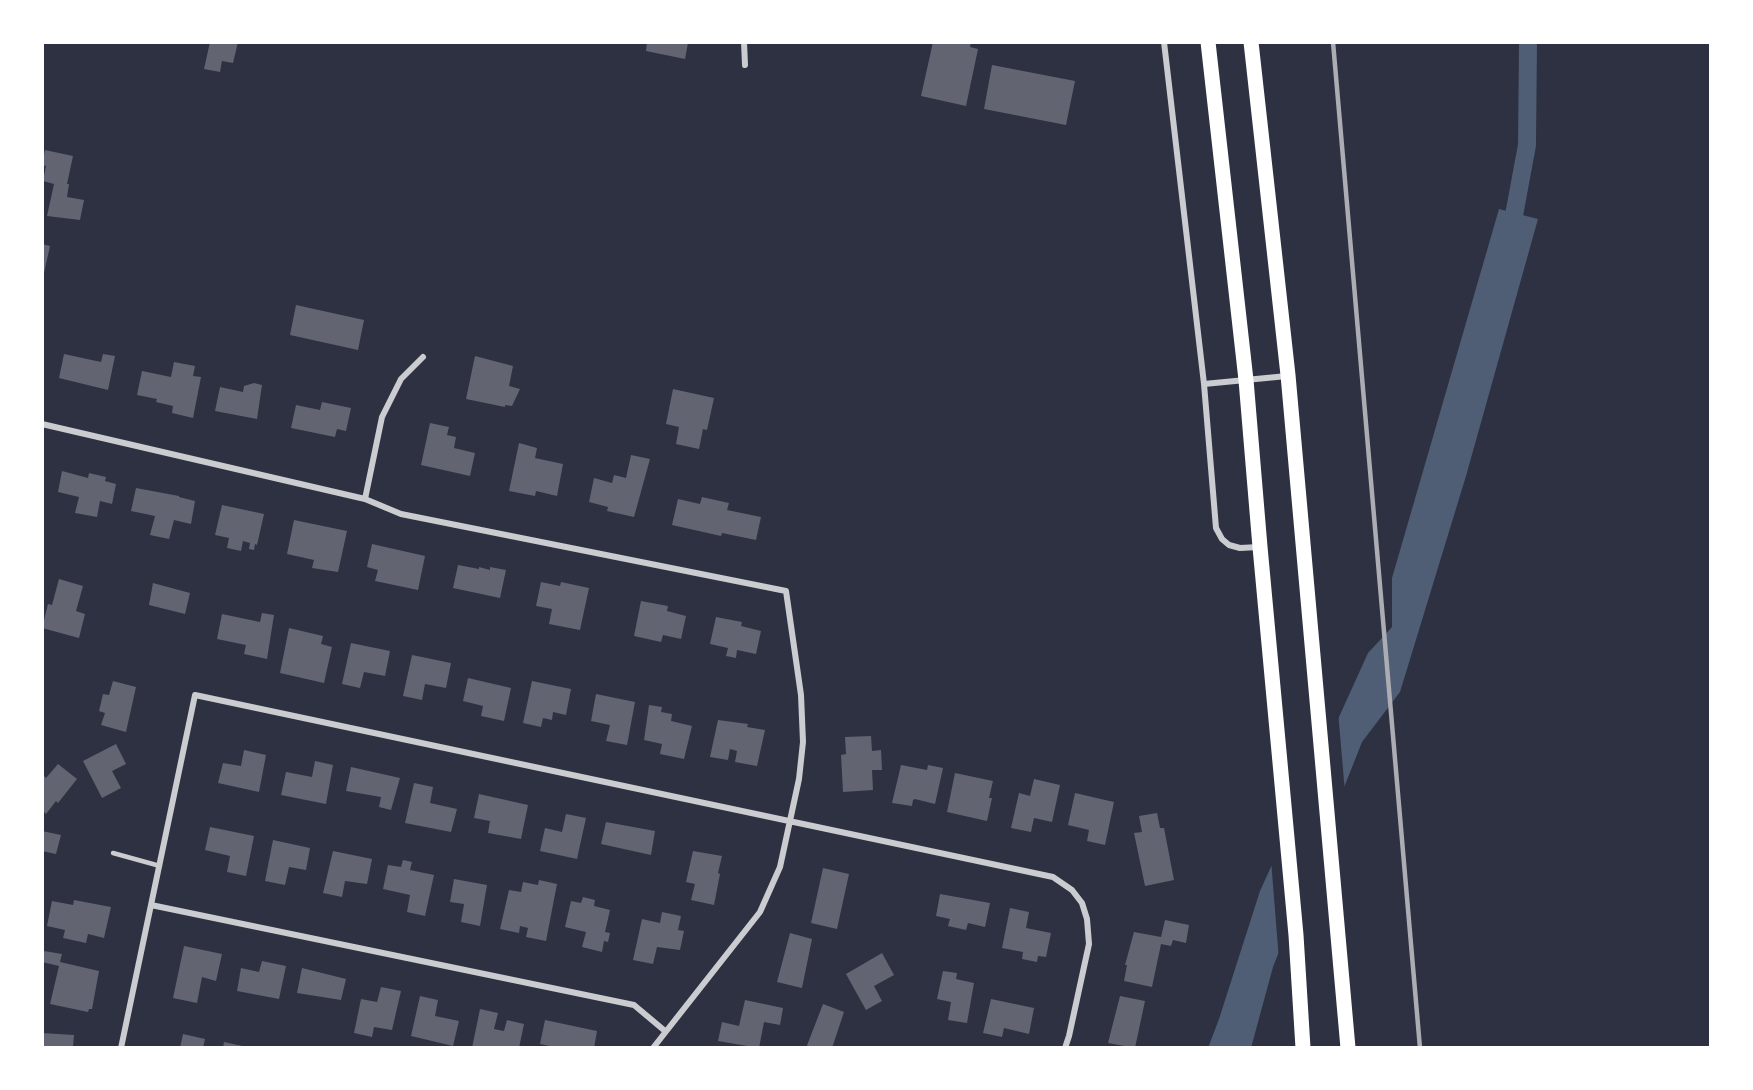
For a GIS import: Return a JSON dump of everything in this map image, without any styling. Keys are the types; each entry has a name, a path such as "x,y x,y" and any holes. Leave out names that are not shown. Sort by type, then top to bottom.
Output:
{"main road":[{"path":"1208,42 1246,380 1296,935 1303,1048"},
{"path":"1251,42 1288,375 1348,1048"}],"street":[{"path":"744,42 745,65"},
{"path":"1164,42 1204,384 1216,528 1222,539 1229,545 1240,548 1260,547"},
{"path":"365,499 382,417 401,379 423,357"},
{"path":"1204,384 1288,375"},
{"path":"42,424 365,499 401,514 786,591 801,695 802,742 799,779 780,867 760,912 653,1048"},
{"path":"122,1048 195,695 1053,878 1072,890 1082,903 1087,919 1089,944 1065,1048"},
{"path":"151,905 634,1005 665,1031"}],"lane":[{"path":"113,853 160,866"}],"water":[{"path":"1499,209 1538,219 1466,476 1400,692 1362,742 1273,967 1251,1048 1208,1048 1260,891 1368,653 1392,627 1392,578"}],"pier":[{"path":"1338,711 1345,793 1279,960 1271,860"}],"building":[{"path":"210,42 238,42 233,63 222,61 220,72 204,69"},
{"path":"647,42 688,43 685,59 646,51"},
{"path":"933,42 971,42 970,47 978,49 966,106 921,96"},
{"path":"992,65 1075,81 1066,125 984,109"},
{"path":"45,150 73,156 67,184 69,184 67,197 84,200 80,220 47,216 54,184 43,181 46,166 42,165"},
{"path":"42,244 50,246 44,273 42,273"},
{"path":"296,305 364,320 358,350 290,335"},
{"path":"64,354 101,362 103,354 115,356 108,390 59,378"},
{"path":"475,356 513,366 509,386 520,389 512,406 505,405 505,407 466,399"},
{"path":"174,362 195,366 193,376 201,377 193,418 172,413 173,406 156,402 157,399 137,395 142,371 171,377"},
{"path":"254,383 262,385 257,419 215,411 220,387 243,392 244,386"},
{"path":"673,389 714,398 707,430 703,429 699,449 676,444 679,427 666,424"},
{"path":"322,402 351,408 346,431 337,429 335,437 291,428 296,405 320,410"},
{"path":"430,423 449,427 447,435 456,437 454,448 475,453 470,476 421,465"},
{"path":"519,443 537,448 535,458 563,464 557,496 536,491 535,496 509,491"},
{"path":"631,455 650,459 634,517 607,511 608,507 589,502 594,478 612,483 614,475 626,478"},
{"path":"62,471 88,478 89,473 106,477 105,481 116,484 112,504 100,501 97,517 75,513 79,497 58,492"},
{"path":"136,488 195,501 191,524 174,520 169,539 150,535 155,516 131,511"},
{"path":"702,497 729,503 727,510 761,517 756,540 722,533 721,536 672,525 678,499 700,504"},
{"path":"222,505 264,514 254,550 249,549 250,543 243,541 241,551 227,548 229,538 215,535"},
{"path":"294,520 347,531 338,572 312,568 314,560 287,554"},
{"path":"372,544 425,556 418,590 375,581 378,570 367,567"},
{"path":"458,565 479,569 479,567 490,570 490,567 506,570 500,598 453,588"},
{"path":"59,579 83,586 76,611 85,614 79,638 42,628 48,604 52,605"},
{"path":"541,582 560,586 561,582 589,588 580,630 549,624 552,609 536,606"},
{"path":"153,583 190,593 185,614 149,605"},
{"path":"641,601 668,606 667,611 686,616 681,639 663,635 661,642 634,636"},
{"path":"262,613 274,615 267,659 244,654 246,645 217,639 222,614 260,622"},
{"path":"716,617 742,622 741,626 761,631 756,654 737,650 736,658 726,656 728,648 710,644"},
{"path":"289,628 323,636 321,644 332,647 324,683 280,673"},
{"path":"351,643 390,651 385,676 364,672 360,688 342,684"},
{"path":"412,655 451,663 446,688 425,684 422,700 403,696"},
{"path":"468,678 511,688 504,721 481,716 483,706 463,701"},
{"path":"113,681 136,687 126,732 101,725 105,713 99,711 103,694 109,695"},
{"path":"532,681 571,689 566,715 553,712 552,720 543,718 541,727 523,723"},
{"path":"596,694 635,702 627,745 606,741 610,725 591,721"},
{"path":"649,705 662,707 661,712 672,714 671,721 692,726 684,759 660,754 662,744 644,740"},
{"path":"718,720 748,724 747,727 765,730 757,766 735,762 737,751 730,749 728,760 710,757"},
{"path":"871,736 872,751 881,750 882,770 872,770 873,790 843,792 841,755 846,754 845,737"},
{"path":"116,744 126,764 112,771 121,788 102,798 83,761"},
{"path":"244,750 266,755 259,792 218,783 223,763 241,766"},
{"path":"315,761 333,765 326,804 281,795 286,772 312,777"},
{"path":"58,764 77,779 46,814 42,810 42,774 46,778"},
{"path":"901,765 927,770 928,765 943,768 935,804 915,799 912,806 892,803"},
{"path":"351,767 400,778 391,810 379,807 381,797 346,791"},
{"path":"955,773 993,781 987,821 947,812"},
{"path":"1034,779 1060,785 1052,822 1034,818 1031,832 1011,828 1019,793 1030,796"},
{"path":"414,783 433,787 430,803 457,809 451,832 405,823"},
{"path":"1075,793 1114,802 1105,845 1087,841 1089,830 1068,825"},
{"path":"479,794 528,805 521,839 488,833 490,821 474,818"},
{"path":"1157,813 1160,828 1164,828 1174,880 1145,886 1134,833 1142,832 1139,816"},
{"path":"566,814 586,818 577,859 540,851 545,828 562,832"},
{"path":"606,822 655,831 651,855 601,844"},
{"path":"210,827 254,836 246,876 227,872 230,856 205,850"},
{"path":"42,831 61,835 56,854 42,851"},
{"path":"273,840 310,848 306,870 289,867 285,885 265,881"},
{"path":"333,851 372,859 367,884 345,881 342,897 323,893"},
{"path":"693,851 722,856 714,905 691,900 695,884 686,882"},
{"path":"403,860 412,862 410,870 434,875 425,916 407,912 410,895 383,889 388,865 401,867"},
{"path":"823,868 849,874 837,929 811,923"},
{"path":"454,879 487,885 480,926 461,922 464,904 450,902"},
{"path":"539,880 557,884 546,941 526,937 528,928 520,926 519,933 500,929 509,890 521,892 523,882 538,885"},
{"path":"940,894 990,903 985,927 968,923 966,930 948,926 950,919 936,916"},
{"path":"583,897 595,900 594,906 610,910 605,932 610,933 608,942 604,941 602,952 582,947 586,932 565,927 571,901 581,903"},
{"path":"74,900 111,907 104,938 88,934 86,943 63,938 65,930 47,926 52,901 73,905"},
{"path":"1010,908 1029,912 1026,928 1051,933 1046,957 1038,956 1037,962 1022,959 1023,952 1002,948"},
{"path":"662,912 681,916 678,930 684,931 680,950 657,947 653,964 633,960 642,919 660,923"},
{"path":"1165,920 1189,925 1186,943 1173,940 1171,946 1161,944 1152,987 1124,981 1127,965 1125,965 1134,932 1161,937"},
{"path":"790,933 812,939 802,988 777,982"},
{"path":"184,946 222,954 216,981 202,977 197,1003 173,998"},
{"path":"44,951 62,954 60,962 99,971 92,1009 88,1012 50,1004 59,966 42,962"},
{"path":"882,953 894,975 874,986 882,1001 866,1010 846,974"},
{"path":"262,961 286,966 279,999 237,991 241,968 259,972"},
{"path":"302,968 346,979 341,1000 297,993"},
{"path":"943,971 957,973 956,979 974,983 967,1023 948,1020 951,1002 937,999"},
{"path":"381,987 401,991 392,1030 374,1027 372,1037 354,1033 361,999 377,1002"},
{"path":"420,996 438,1000 435,1016 459,1021 453,1046 411,1036"},
{"path":"1120,996 1145,1001 1135,1048 1108,1043"},
{"path":"991,999 1034,1008 1029,1034 1004,1028 1002,1037 983,1033"},
{"path":"745,1000 783,1008 780,1025 764,1022 759,1048 718,1041 722,1022 739,1026"},
{"path":"823,1004 844,1012 832,1048 806,1048"},
{"path":"480,1009 498,1013 494,1029 504,1031 507,1020 524,1024 519,1048 472,1048"},
{"path":"545,1020 597,1031 594,1048 559,1048 540,1044"},
{"path":"42,1033 74,1035 73,1048 42,1048"},
{"path":"183,1034 205,1039 203,1048 180,1048"},
{"path":"224,1042 247,1047 247,1048 223,1048"}],"waterway":[{"path":"1510,237 1527,145 1528,42"}],"railway":[{"path":"1333,42 1420,1048"}]}
